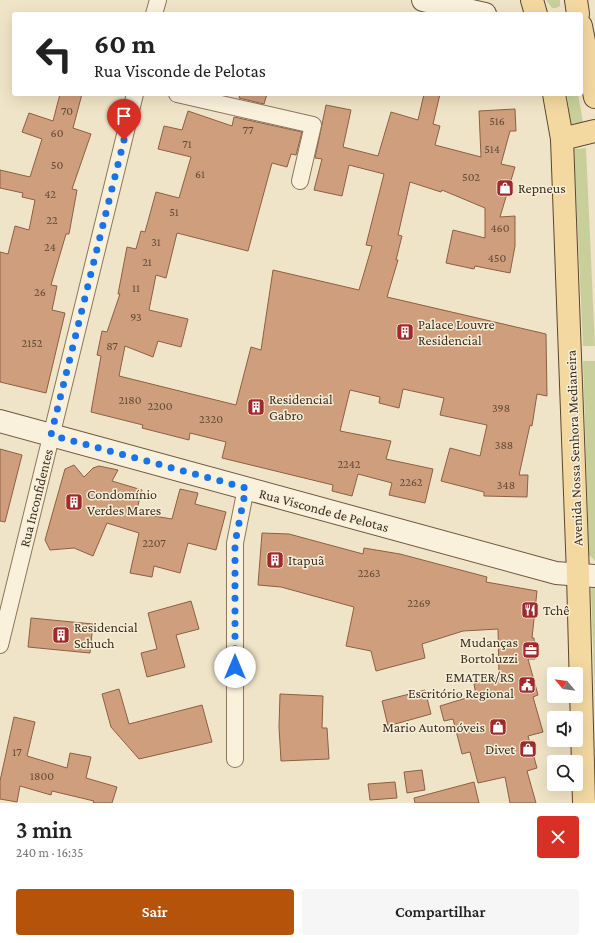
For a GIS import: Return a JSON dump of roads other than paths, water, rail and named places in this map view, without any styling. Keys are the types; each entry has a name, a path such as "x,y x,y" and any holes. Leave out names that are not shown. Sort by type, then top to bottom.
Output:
{"main road":[{"path":"532,0 535,12"},
{"path":"576,0 578,12"},
{"path":"583,36 595,97"},
{"name":"Avenida Nossa Senhora Medianeira","path":"554,96 562,139 587,576 584,803"},
{"path":"562,139 595,131"}],"street":[{"path":"155,12 158,0"},
{"path":"423,0 476,12"},
{"name":"Rua Inconfidentes","path":"0,645 135,96"},
{"path":"186,96 313,125 300,181"},
{"name":"Rua Visconde de Pelotas","path":"0,421 556,574 587,576"},
{"path":"235,759 235,543 246,488"}],"place":[{"name":"Repneus","path":"505,188"},
{"name":"Palace Louvre Residencial","path":"405,332"},
{"name":"Residencial Gabro","path":"256,407"},
{"name":"Condomínio Verdes Mares","path":"74,502"},
{"name":"Itapuã","path":"275,560"},
{"name":"Tchê","path":"530,610"},
{"name":"Residencial Schuch","path":"61,635"},
{"name":"Mudanças Bortoluzzi","path":"531,650"},
{"name":"EMATER/RS Escritório Regional","path":"527,685"},
{"name":"Mario Automóveis","path":"498,727"},
{"name":"Divet","path":"528,749"}]}
